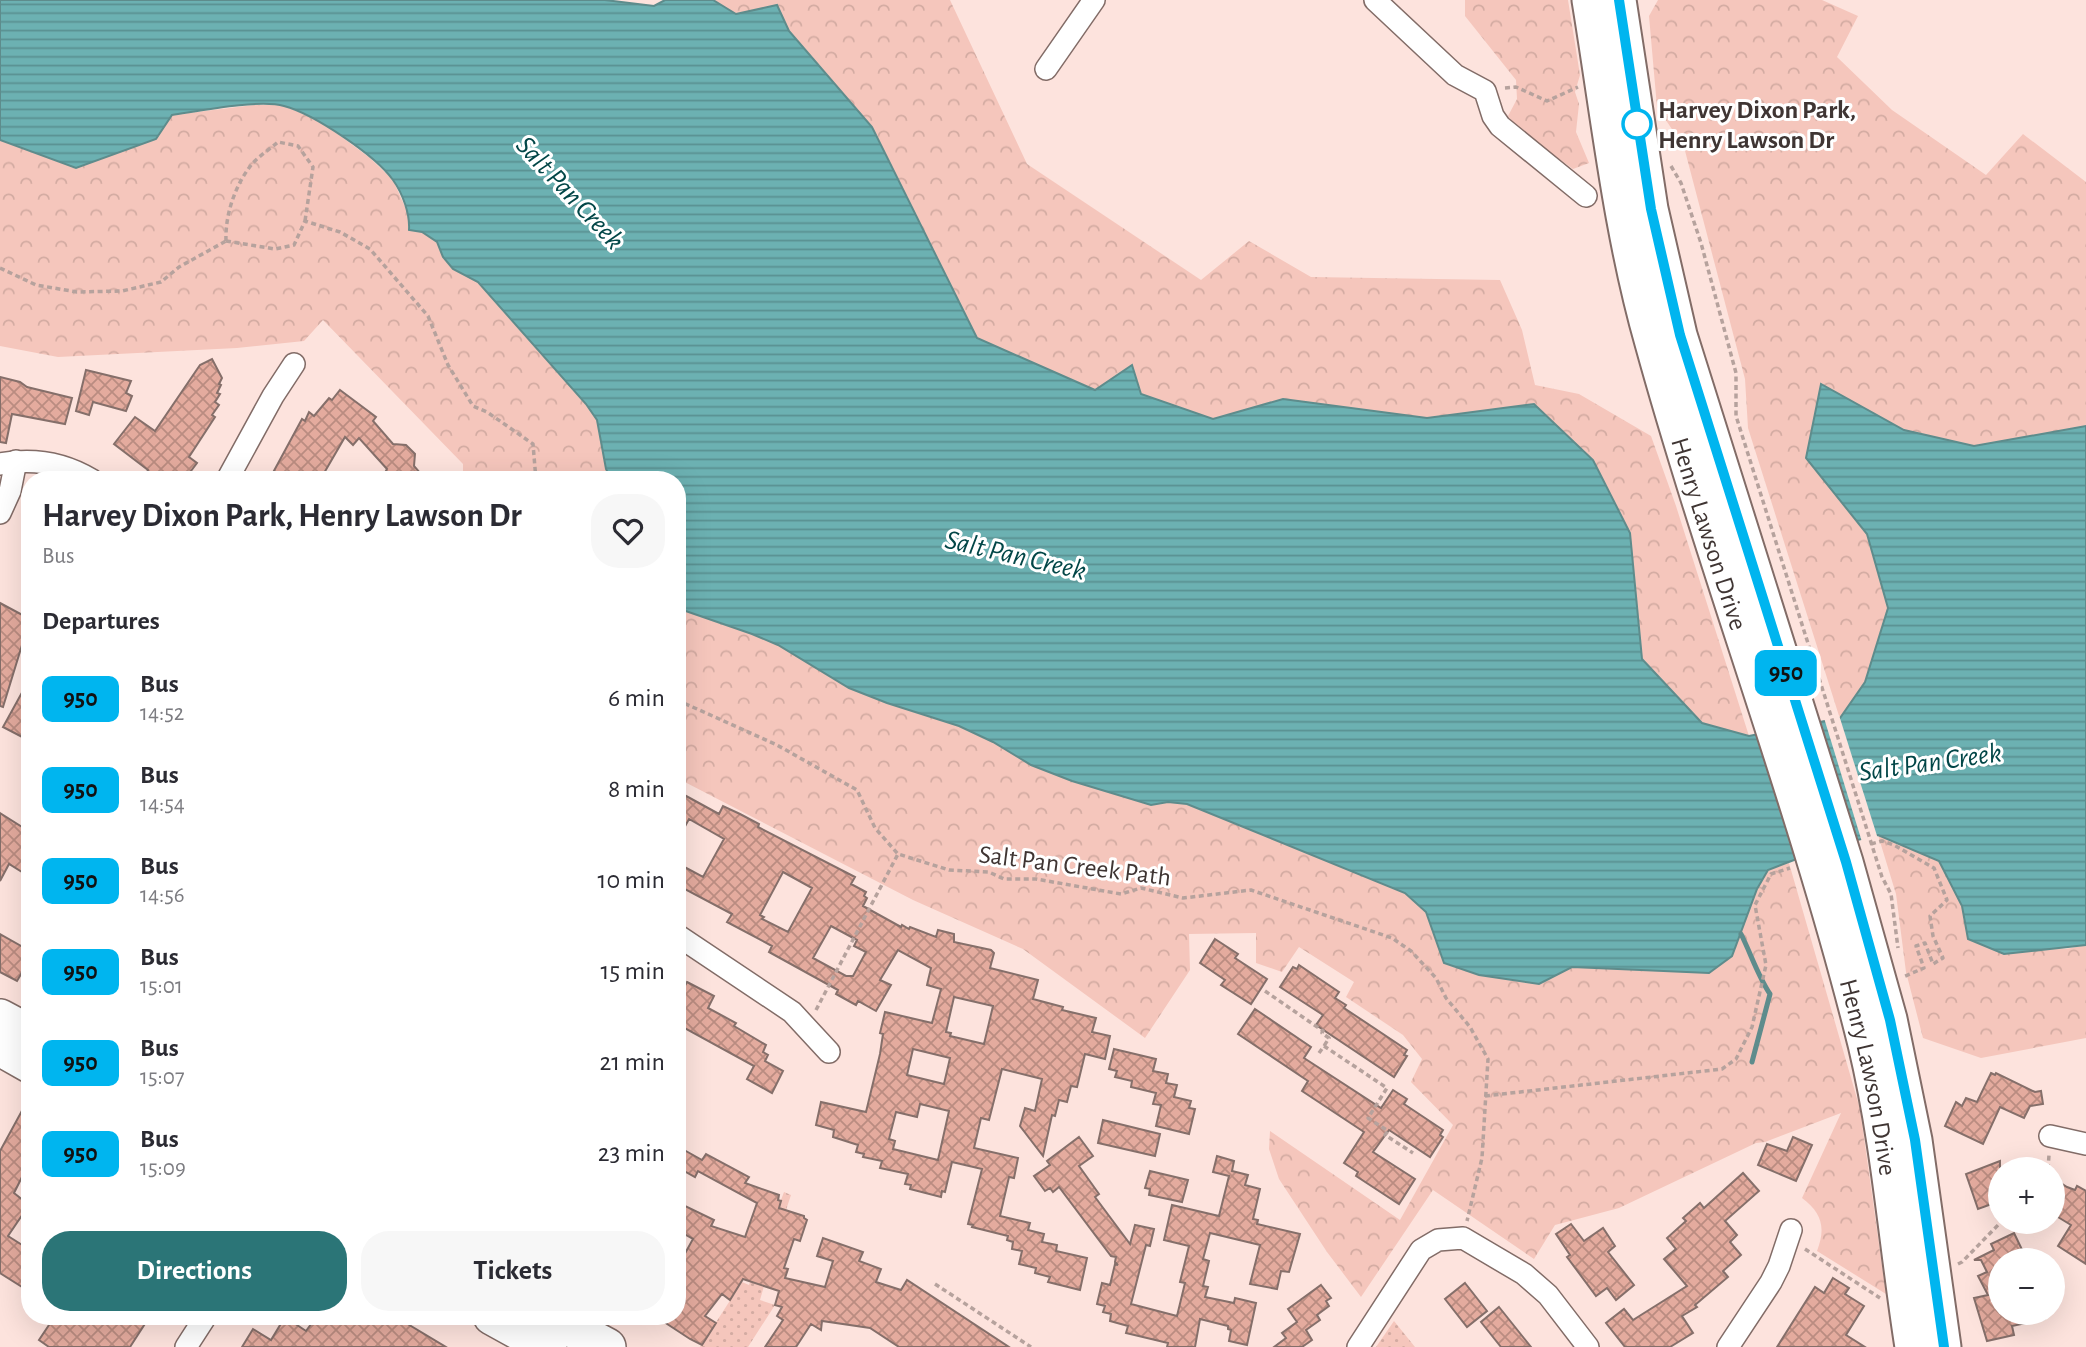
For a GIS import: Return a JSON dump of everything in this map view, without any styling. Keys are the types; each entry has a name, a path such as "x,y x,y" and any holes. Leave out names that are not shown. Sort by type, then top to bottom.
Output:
{"highway":[{"path":"0,1018 21,1029"},
{"path":"0,1048 21,1059"},
{"path":"508,1325 548,1347"},
{"path":"566,1325 607,1347"}],"main road":[{"name":"Henry Lawson Drive","path":"1606,12 1617,83 1651,209 1680,335 1846,862 1842,906 1865,1045 1885,1141 1912,1347"},
{"name":"Henry Lawson Drive","path":"1842,906 1890,1020 1915,1140 1944,1347"}],"street":[{"path":"1046,69 1094,0"},
{"path":"1375,0 1455,75 1485,91 1493,116 1500,126 1586,196"},
{"path":"232,471 293,364"},
{"path":"0,513 10,491 8,462 40,461 71,471"},
{"path":"686,941 792,1012 829,1052"},
{"path":"2049,1136 2086,1144"},
{"path":"1728,1347 1771,1282 1791,1230"},
{"path":"1358,1347 1421,1250 1438,1240 1463,1238 1524,1274 1548,1295 1588,1347"},
{"path":"186,1347 200,1325"}],"path":[{"path":"1485,91 1516,87 1547,101 1617,83"},
{"path":"0,268 36,285 77,292 122,291 161,282 179,267 226,241 275,249 294,245 305,221 313,167 298,146 278,142 253,163 237,190 225,221 226,241"},
{"path":"1669,161 1681,183 1695,223 1736,373 1736,415 1712,440 1882,877 1891,894"},
{"path":"305,221 357,240 370,249 396,276 428,316 448,365 473,406 488,412 533,444 535,471"},
{"path":"686,704 776,745 857,790 875,828 898,854 807,1027"},
{"path":"1870,845 1882,841 1894,845 1934,868 1947,900 1930,916 1933,936 1942,958 1933,964 1925,943 1916,946 1924,968 1902,978"},
{"name":"Salt Pan Creek Path","path":"898,854 949,870 989,872 1004,879 1036,879 1121,894 1141,888 1184,898 1251,890 1392,938 1411,951 1436,978 1446,998 1470,1027 1488,1059 1482,1158 1463,1238"},
{"path":"1485,1096 1722,1069 1737,1059 1752,1027 1766,965 1755,905 1770,874 1795,867"},
{"path":"1265,991 1324,1031 1322,1033 1329,1038 1319,1053"},
{"path":"1324,1046 1387,1088 1368,1118 1388,1131 1385,1135 1413,1153"},
{"path":"1791,1230 1803,1248 1864,1288"},
{"path":"1952,1266 1962,1262 1989,1234"},
{"path":"935,1284 1031,1347"}],"green space":[{"path":"713,0 950,0 1027,164 1201,280 1249,241 1311,277 1500,280 1522,330 1535,385 1579,394 1651,436 1749,736 1702,723 1642,658 1630,533 1534,404 1427,418 1283,399 1213,419 1141,394 1095,390 977,338 872,127 789,31 777,5 736,14"},
{"path":"1465,0 1568,0 1580,75 1575,92 1579,104 1576,132 1589,163 1573,169 1519,130 1508,116 1517,99 1516,80 1465,16"},
{"path":"1658,0 1822,0 1858,16 1837,57 1892,110 1986,175 2023,134 2086,182 2086,426 1974,446 1904,430 1822,385 1807,458 1867,534 1888,608 1865,682 1840,719 1748,428 1745,379 1684,147 1657,107 1649,16"},
{"path":"254,105 283,105 323,123 370,158 393,180 410,218 422,232 437,242 443,257 453,269 478,282 586,404 597,420 607,471 463,471 463,464 323,320 304,341 237,348 58,357 0,346 0,140 76,168 156,139 172,115"},
{"path":"686,611 778,645 849,688 959,726 993,742 1031,765 1072,781 1151,805 1168,802 1187,804 1405,893 1426,912 1444,963 1539,984 1572,967 1709,973 1732,956 1757,889 1768,870 1789,863 1860,1109 1886,1294 1817,1251 1821,1235 1820,1222 1814,1209 1802,1198 1841,1113 1756,1143 1619,1208 1555,1225 1534,1259 1433,1190 1361,1297 1327,1252 1279,1179 1269,1149 1270,1131 1400,1220 1453,1125 1411,1082 1422,1059 1403,1035 1346,997 1354,982 1299,947 1282,972 1256,963 1256,933 1189,934 1190,970 1145,1038 1023,949 913,900 686,783"},
{"path":"1878,835 1939,861 1962,906 1968,939 2066,949 2086,945 2086,1038 1981,1058 1923,1038 1906,972 1896,894"},
{"path":"784,1192 791,1195 761,1285 764,1286 760,1300 775,1305 748,1347 700,1347 742,1282 749,1285"},
{"path":"1394,1321 1415,1347 1376,1347"}],"water":[{"name":"Salt Pan Creek","path":"0,0 605,0 654,6 665,0 713,0 736,14 777,5 789,31 872,127 977,338 1095,390 1132,365 1141,394 1213,419 1283,399 1427,418 1534,404 1593,460 1630,533 1642,659 1702,723 1749,736 1840,718 1865,682 1888,608 1867,534 1806,458 1821,384 1904,430 1974,446 2086,426 2086,945 2004,954 1968,939 1962,906 1939,861 1878,835 1828,847 1768,870 1757,889 1732,956 1709,973 1572,967 1539,984 1479,975 1444,963 1426,912 1405,893 1187,804 1168,802 1151,805 1072,781 1031,765 993,742 959,726 849,688 778,645 686,611 686,471 607,471 597,420 586,404 478,282 453,269 443,257 437,242 422,232 409,230 407,211 400,191 384,170 343,137 311,117 273,104 229,106 172,115 156,139 76,168 0,140"}],"pier":[{"path":"1839,715 1878,839 1862,842 1824,718"}],"building":[{"path":"212,359 222,378 217,393 220,394 215,402 219,405 212,415 215,417 189,457 197,463 191,471 148,471 114,444 135,417 155,431 200,365"},
{"path":"86,370 131,381 126,393 132,396 126,411 93,402 89,415 76,411"},
{"path":"0,377 72,398 65,424 12,414 6,443 0,442"},
{"path":"340,390 376,417 373,421 393,444 406,445 415,454 414,466 418,471 386,471 387,469 359,438 353,445 345,437 325,471 274,471 302,419 305,421 309,412 314,416 329,398 332,400"},
{"path":"0,603 21,614 21,648 3,707 0,706"},
{"path":"21,694 21,736 3,727"},
{"path":"686,796 719,814 723,806 855,877 851,884 866,892 864,896 867,898 863,906 901,927 910,927 936,937 938,930 954,934 954,942 991,950 994,953 990,968 1038,980 1033,999 1063,1007 1062,1010 1096,1018 1092,1032 1110,1036 1105,1059 1085,1054 1077,1087 1071,1086 1067,1102 1059,1100 1055,1116 1052,1115 1043,1156 1020,1126 1025,1108 1035,1111 1042,1079 1002,1069 989,1120 981,1118 974,1148 1018,1158 1014,1178 1009,1177 1000,1216 1030,1223 1028,1230 1044,1234 1042,1242 1057,1245 1056,1251 1087,1258 1080,1290 1048,1282 1050,1277 1035,1273 1036,1268 1019,1264 1022,1251 1012,1249 1013,1242 1007,1240 1008,1236 968,1224 982,1169 952,1162 945,1192 942,1191 941,1197 910,1189 911,1185 905,1184 908,1174 880,1168 882,1161 863,1157 864,1154 856,1152 858,1145 833,1137 834,1130 816,1125 821,1102 866,1112 880,1054 883,1034 880,1033 885,1012 932,1023 941,989 927,985 931,968 898,950 880,980 891,985 876,1011 858,1001 856,1005 836,994 838,990 769,952 772,946 727,922 732,914 686,890 686,868 703,877 724,839 689,819 686,824","holes":["783,872 812,888 788,932 762,919 764,917 760,915","831,926 857,940 854,946 866,952 853,976 846,976 813,958","954,997 993,1006 984,1044 950,1036 951,1033 946,1032","913,1049 950,1058 944,1084 907,1075","920,1104 949,1111 938,1160 893,1149 895,1141 889,1139 896,1112 917,1117"]},
{"path":"0,813 21,826 21,871 9,864 0,881"},
{"path":"0,934 21,946 21,974 17,981 0,972"},
{"path":"1215,939 1238,954 1235,958 1267,979 1251,1004 1221,985 1225,980 1200,963"},
{"path":"1299,965 1339,992 1335,998 1346,1005 1344,1008 1407,1050 1404,1055 1407,1056 1394,1077 1316,1025 1323,1015 1280,987 1293,967 1297,969"},
{"path":"686,984 714,996 708,1008 736,1023 734,1026 766,1045 763,1052 768,1055 765,1061 783,1071 772,1093 747,1079 754,1066 686,1029"},
{"path":"1255,1009 1311,1047 1304,1058 1381,1108 1393,1090 1407,1099 1404,1104 1443,1130 1440,1135 1443,1137 1430,1157 1389,1130 1373,1152 1415,1179 1399,1204 1356,1176 1358,1172 1344,1163 1364,1132 1302,1091 1308,1081 1238,1034"},
{"path":"1114,1049 1156,1059 1153,1071 1168,1074 1166,1083 1177,1085 1174,1097 1191,1101 1189,1108 1195,1109 1189,1134 1156,1126 1161,1105 1153,1104 1156,1093 1131,1087 1132,1081 1115,1077 1117,1071 1109,1069"},
{"path":"1991,1073 2035,1092 2041,1091 2043,1104 2030,1106 2024,1118 2000,1107 1983,1144 1945,1126 1956,1102 1962,1106 1966,1098 1977,1102"},
{"path":"21,1112 21,1179 14,1193 21,1199 21,1217 8,1236 21,1244 21,1286 0,1273 0,1151"},
{"path":"1103,1120 1160,1134 1155,1156 1098,1143"},
{"path":"1079,1137 1093,1156 1079,1166 1099,1194 1095,1197 1130,1244 1135,1225 1154,1229 1150,1246 1146,1245 1131,1304 1177,1316 1185,1283 1180,1282 1189,1246 1164,1240 1172,1205 1219,1216 1229,1176 1213,1172 1217,1156 1234,1161 1232,1171 1248,1175 1245,1185 1260,1189 1253,1219 1258,1220 1257,1224 1300,1234 1289,1272 1281,1271 1277,1289 1250,1284 1260,1245 1210,1233 1203,1259 1209,1261 1203,1286 1208,1287 1205,1297 1234,1303 1235,1298 1256,1303 1247,1345 1229,1341 1231,1330 1228,1326 1200,1319 1195,1347 1167,1347 1168,1343 1126,1333 1128,1326 1110,1321 1111,1314 1103,1312 1105,1306 1097,1304 1102,1283 1110,1285 1115,1264 1118,1265 1115,1262 1116,1257 1111,1256 1059,1187 1053,1192 1050,1188 1045,1191 1034,1176 1050,1165 1047,1161"},
{"path":"1793,1137 1812,1145 1796,1181 1758,1165 1767,1144 1787,1151"},
{"path":"686,1151 702,1160 706,1154 749,1177 745,1183 779,1195 779,1208 804,1216 807,1220 800,1241 794,1239 784,1268 788,1269 785,1278 825,1287 833,1261 817,1256 823,1238 863,1252 859,1261 881,1269 876,1282 901,1290 907,1280 1009,1347 899,1347 870,1328 822,1321 821,1330 811,1324 796,1347 765,1347 783,1320 777,1316 782,1307 775,1305 779,1291 743,1279 730,1300 722,1294 705,1316 716,1323 702,1345 690,1339 669,1325 686,1325 686,1252 693,1239 686,1235 686,1206 714,1220 711,1226 745,1237 757,1203 698,1171 695,1177 686,1172"},
{"path":"1988,1166 1988,1205 1978,1209 1966,1174"},
{"path":"1150,1171 1188,1180 1182,1202 1149,1195 1150,1189 1145,1188"},
{"path":"1743,1173 1759,1191 1725,1221 1737,1235 1730,1242 1741,1255 1723,1271 1728,1277 1695,1305 1697,1307 1682,1316 1693,1333 1670,1347 1625,1347 1606,1323 1624,1309 1633,1320 1687,1286 1664,1259 1676,1249 1667,1238 1686,1221 1683,1218 1700,1203 1704,1208"},
{"path":"2065,1186 2075,1190 2077,1186 2086,1191 2086,1264 2065,1248 2058,1246 2071,1225 2065,1221"},
{"path":"1571,1224 1584,1241 1603,1228 1615,1246 1608,1252 1634,1285 1616,1300 1607,1288 1596,1296 1567,1257 1570,1255 1556,1234"},
{"path":"2014,1234 2021,1248 1993,1248 1991,1244"},
{"path":"1988,1253 1988,1295 1978,1276 1987,1272 1981,1260 1974,1260"},
{"path":"1833,1278 1849,1288 1845,1294 1864,1306 1846,1335 1865,1347 1777,1347 1815,1287 1824,1293"},
{"path":"1465,1283 1487,1311 1467,1327 1445,1299"},
{"path":"1321,1285 1331,1298 1326,1301 1329,1306 1317,1315 1320,1320 1306,1330 1312,1340 1302,1347 1274,1347 1286,1338 1282,1333 1297,1322 1288,1309"},
{"path":"1988,1295 1988,1325 2017,1325 2012,1326 2014,1335 1987,1341 1974,1298"},
{"path":"1499,1307 1531,1347 1501,1347 1481,1322"},
{"path":"49,1325 144,1325 130,1347 49,1347 39,1340"},
{"path":"280,1325 297,1325 306,1331 310,1325 409,1325 446,1347 242,1347 253,1329 271,1340"}],"waterway":[{"path":"1741,934 1770,994 1752,1062"}],"bus line":[{"name":"950","path":"1619,0 1651,209 1680,335 1846,862 1890,1020 1915,1140 1944,1347"}],"place":[{"name":"Harvey Dixon Park, Henry Lawson Dr","path":"1637,124"}]}
